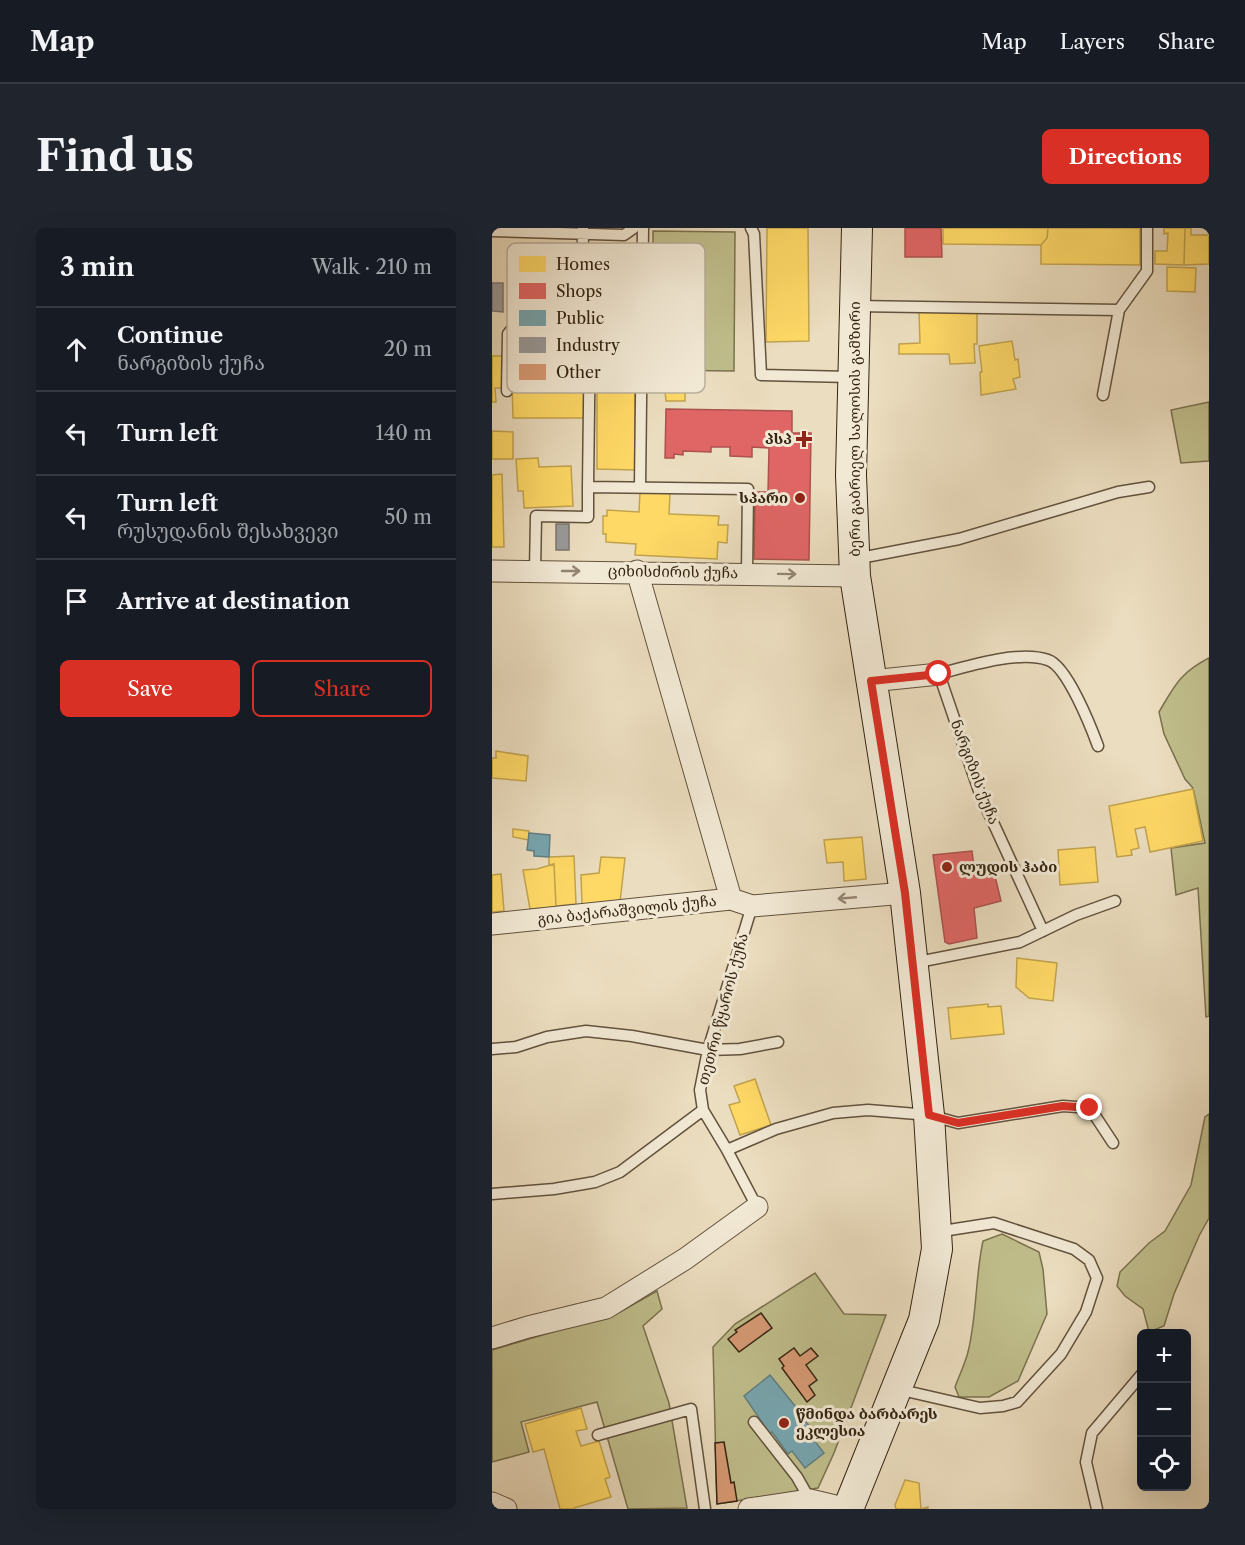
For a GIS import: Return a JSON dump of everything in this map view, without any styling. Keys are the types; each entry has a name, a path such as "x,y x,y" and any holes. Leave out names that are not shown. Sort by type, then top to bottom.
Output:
{"main road":[{"name":"ბერი გაბრიელ სალოსის გამზირი","path":"848,1509 924,1320 937,1249 929,1115 905,893 854,568 851,475 856,228"}],"street":[{"name":"ციხისძირის ქუჩა","path":"492,571 747,574 854,568"},
{"path":"637,572 731,899"},
{"path":"871,681 939,674"},
{"name":"გია ბაქარაშვილის ქუჩა","path":"492,924 731,899 752,906 905,893"},
{"path":"492,1338 606,1308 686,1259 757,1207"},
{"path":"749,1509 810,1500 848,1509"},
{"path":"492,1503 506,1509"}],"lane":[{"path":"492,231 583,231 624,235 634,228"},
{"path":"643,228 643,243"},
{"path":"751,228 754,234 761,375 853,377"},
{"path":"1103,395 1119,310 1147,271 1147,228"},
{"path":"855,306 1119,310"},
{"path":"535,571 536,516 588,517 589,393"},
{"path":"640,487 641,393"},
{"path":"588,487 748,489 747,574"},
{"path":"854,568 1118,492 1149,487"},
{"path":"939,674 1019,657 1049,660 1066,678 1098,746"},
{"name":"ნარგიზის ქუჩა","path":"939,674 980,794 1042,931"},
{"path":"913,963 1020,942 1076,915 1115,901"},
{"name":"თეთრი წყაროს ქუჩა","path":"752,906 708,1050 700,1090 703,1110 757,1207"},
{"path":"492,1049 516,1047 548,1037 586,1031 632,1036 708,1050 740,1049 778,1042"},
{"path":"727,1150 776,1129 833,1113 867,1110 929,1115 958,1123 1063,1106 1090,1108 1113,1143"},
{"path":"492,1194 554,1189 596,1182 620,1172 703,1110"},
{"path":"897,1389 980,1408 1003,1406 1017,1401 1060,1354 1086,1312 1097,1278 1089,1260 1074,1250 993,1223 936,1232"},
{"path":"1097,1509 1086,1462 1092,1433 1137,1380"},
{"path":"598,1435 691,1409 705,1509"},
{"path":"754,1422 797,1477 810,1500"}],"shaded area":[{"path":"653,231 735,232 734,371 705,371 705,243 653,243"},
{"path":"1209,402 1209,461 1181,463 1171,410"},
{"path":"1209,658 1209,1016 1206,1017 1198,888 1176,895 1171,848 1205,843 1193,788 1185,779 1164,734 1159,712 1179,680"},
{"path":"1209,1114 1209,1218 1174,1294 1164,1326 1148,1329 1143,1309 1125,1296 1117,1286 1120,1272 1149,1243 1165,1231 1191,1185 1205,1117"},
{"path":"1002,1234 1039,1252 1047,1314 1018,1381 989,1397 959,1397 955,1387 971,1338 983,1241"},
{"path":"815,1273 844,1314 886,1315 834,1453 818,1488 717,1504 713,1347 735,1324"},
{"path":"657,1291 662,1309 643,1326 669,1403 687,1508 628,1509 597,1402 521,1422 529,1452 492,1462 492,1350 620,1312"}],"building: Homes":[{"path":"767,228 808,228 809,341 766,342"},
{"path":"943,228 1048,228 1047,238 1041,245 943,244"},
{"path":"1048,228 1140,228 1140,265 1041,264 1041,245 1047,238"},
{"path":"1164,228 1185,228 1184,265 1155,264 1155,251 1167,251 1168,233 1164,234"},
{"path":"1185,228 1191,228 1191,235 1209,235 1209,264 1184,265"},
{"path":"1167,267 1196,268 1195,292 1167,291"},
{"path":"919,312 977,312 975,363 950,364 949,354 899,354 899,344 920,343"},
{"path":"1012,341 1015,360 1018,359 1020,377 1013,379 1016,389 981,395 980,372 982,372 979,346"},
{"path":"492,356 504,356 504,388 495,388 496,402 492,402"},
{"path":"512,393 585,393 585,418 513,418"},
{"path":"597,393 635,393 635,470 597,469"},
{"path":"665,393 685,393 685,401 666,401"},
{"path":"492,431 513,432 513,459 492,459"},
{"path":"538,458 539,467 571,466 573,506 524,508 523,491 518,491 516,459"},
{"path":"502,474 504,547 492,547 492,475"},
{"path":"640,492 670,493 669,514 719,516 718,525 728,525 727,543 718,542 717,559 635,555 636,544 606,542 606,534 603,534 603,516 607,516 607,510 639,512"},
{"path":"496,751 528,756 526,781 492,778 492,758 496,758"},
{"path":"1193,789 1203,841 1150,852 1145,827 1135,829 1139,848 1131,850 1132,855 1117,857 1109,806"},
{"path":"513,829 529,831 529,840 513,837"},
{"path":"862,837 866,879 844,881 843,862 827,863 824,840"},
{"path":"1095,847 1098,882 1060,885 1058,850"},
{"path":"574,856 576,904 556,906 554,864 549,865 549,857"},
{"path":"601,857 625,858 620,902 582,904 581,875 599,873"},
{"path":"554,864 556,907 530,909 523,870"},
{"path":"501,874 504,911 492,912 492,875"},
{"path":"1017,958 1057,963 1053,1001 1029,998 1016,987"},
{"path":"988,1004 988,1007 1001,1006 1004,1034 951,1039 948,1008"},
{"path":"755,1079 771,1125 740,1135 729,1105 740,1102 734,1086"},
{"path":"581,1408 587,1429 576,1431 581,1446 599,1441 610,1477 605,1479 611,1497 574,1509 560,1509 544,1449 533,1452 525,1424"},
{"path":"905,1480 919,1483 921,1509 896,1509 895,1505"}],"building: Shops":[{"path":"905,228 941,228 942,257 905,257"},
{"path":"666,409 792,411 792,433 811,433 809,560 754,559 755,492 768,492 769,448 752,447 752,457 730,456 730,447 711,447 711,452 683,451 683,455 674,454 674,458 665,458"},
{"path":"972,851 975,876 994,872 1001,901 974,908 977,938 949,944 945,942 933,855"}],"building: Public":[{"path":"529,833 550,835 549,857 534,856 534,851 527,850"},
{"name":"წმინდა ბარბარეს ეკლესია","path":"770,1375 814,1432 810,1435 824,1453 805,1468 792,1451 788,1454 772,1432 770,1434 744,1396"}],"building: Industry":[{"path":"492,283 503,283 503,312 492,311"},
{"path":"556,524 569,524 569,550 556,550"}],"building: Other":[{"path":"761,1313 772,1328 739,1352 728,1339 737,1332 735,1330"},
{"path":"794,1348 800,1356 811,1348 818,1356 806,1365 817,1380 809,1386 815,1395 807,1402 782,1368 784,1366 779,1359"},
{"path":"724,1442 731,1483 734,1482 737,1501 717,1504 715,1443"}],"place":[{"name":"პსპ","path":"804,439"},
{"name":"სპარი","path":"800,498"},
{"name":"ლუდის ჰაბი","path":"947,867"},
{"name":"წმინდა ბარბარეს ეკლესია","path":"784,1423"}],"route":[{"path":"939,674 871,681 905,893 929,1115 958,1123 1063,1106 1090,1108"}]}
